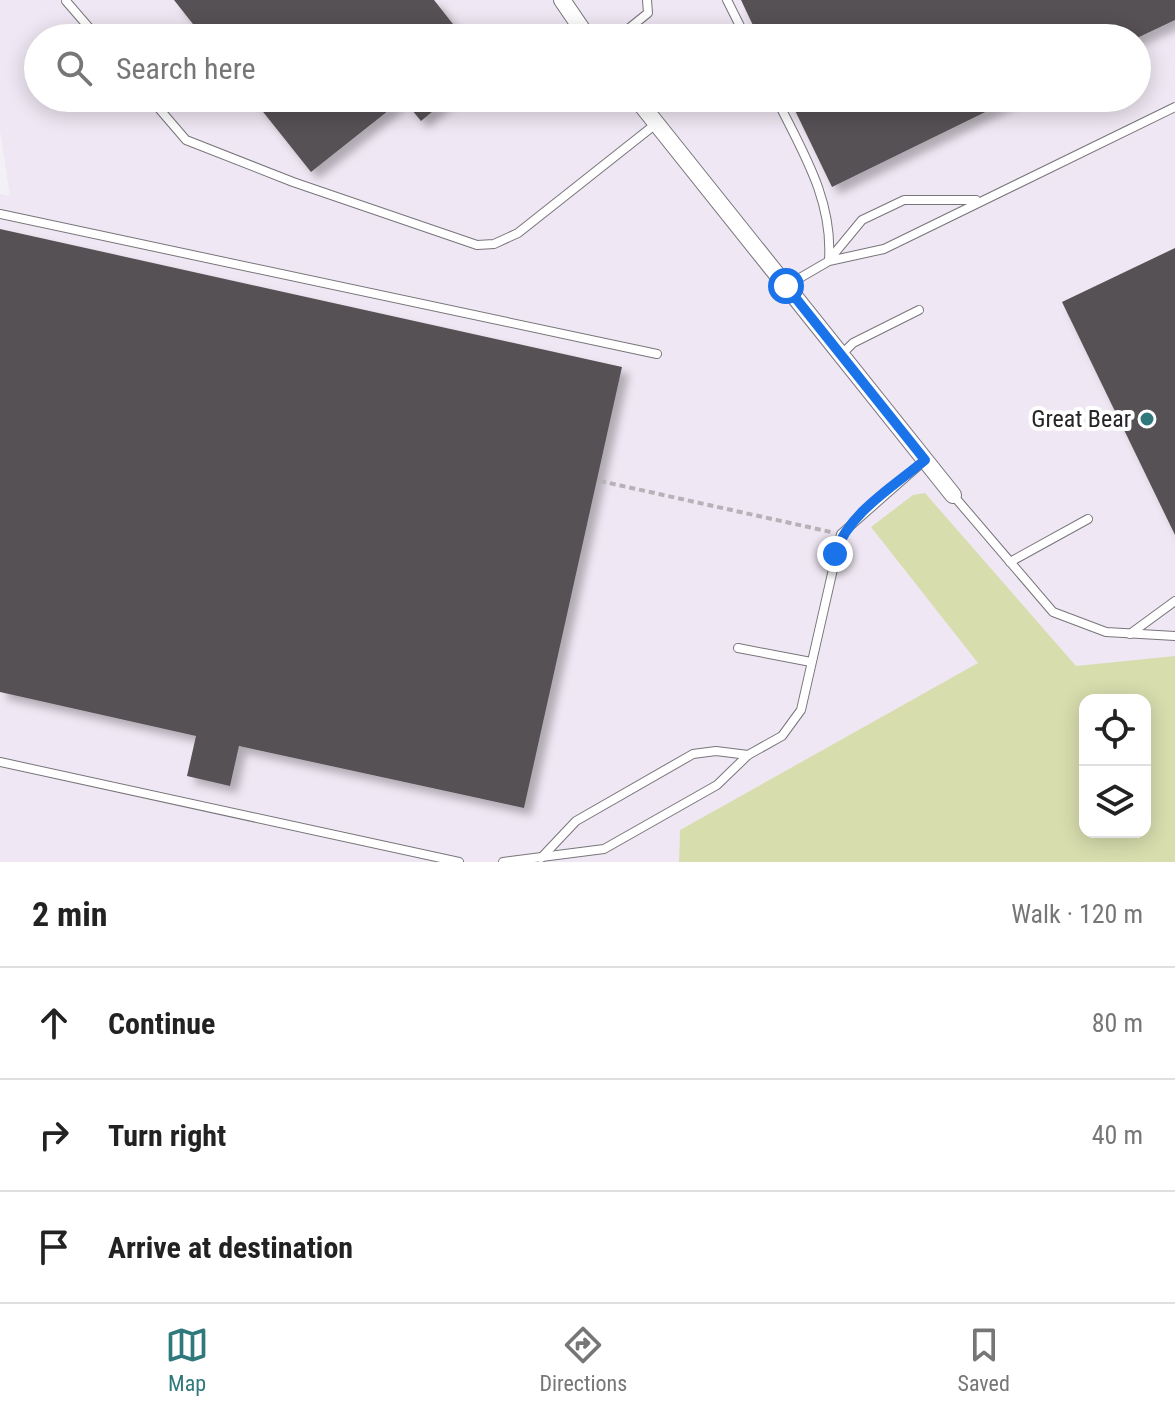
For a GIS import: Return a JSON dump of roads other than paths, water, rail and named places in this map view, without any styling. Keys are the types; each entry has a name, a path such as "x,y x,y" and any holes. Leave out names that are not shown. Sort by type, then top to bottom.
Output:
{"street":[{"path":"562,0 578,24"},
{"path":"648,112 953,495"}],"lane":[{"path":"634,24 648,13 647,0"},
{"path":"727,0 739,24"},
{"path":"66,1 86,24"},
{"path":"786,286 829,261 884,249 1175,107"},
{"path":"162,112 186,140 293,182 477,245 494,244 518,233 657,123"},
{"path":"783,112 822,193 831,231 829,261"},
{"path":"829,261 862,220 904,200 980,200"},
{"path":"0,214 657,354"},
{"path":"842,354 853,343 919,310"},
{"path":"503,862 604,849 717,785 748,755 782,736 801,710 841,534 925,460"},
{"path":"953,495 1053,612 1077,624 1129,634 1175,636"},
{"path":"1010,562 1088,519"},
{"path":"1129,634 1175,601"},
{"path":"738,648 811,662"},
{"path":"540,858 576,821 693,754 716,751 748,755"},
{"path":"0,762 459,862"}],"place":[{"name":"Great Bear","path":"1147,419"}]}
